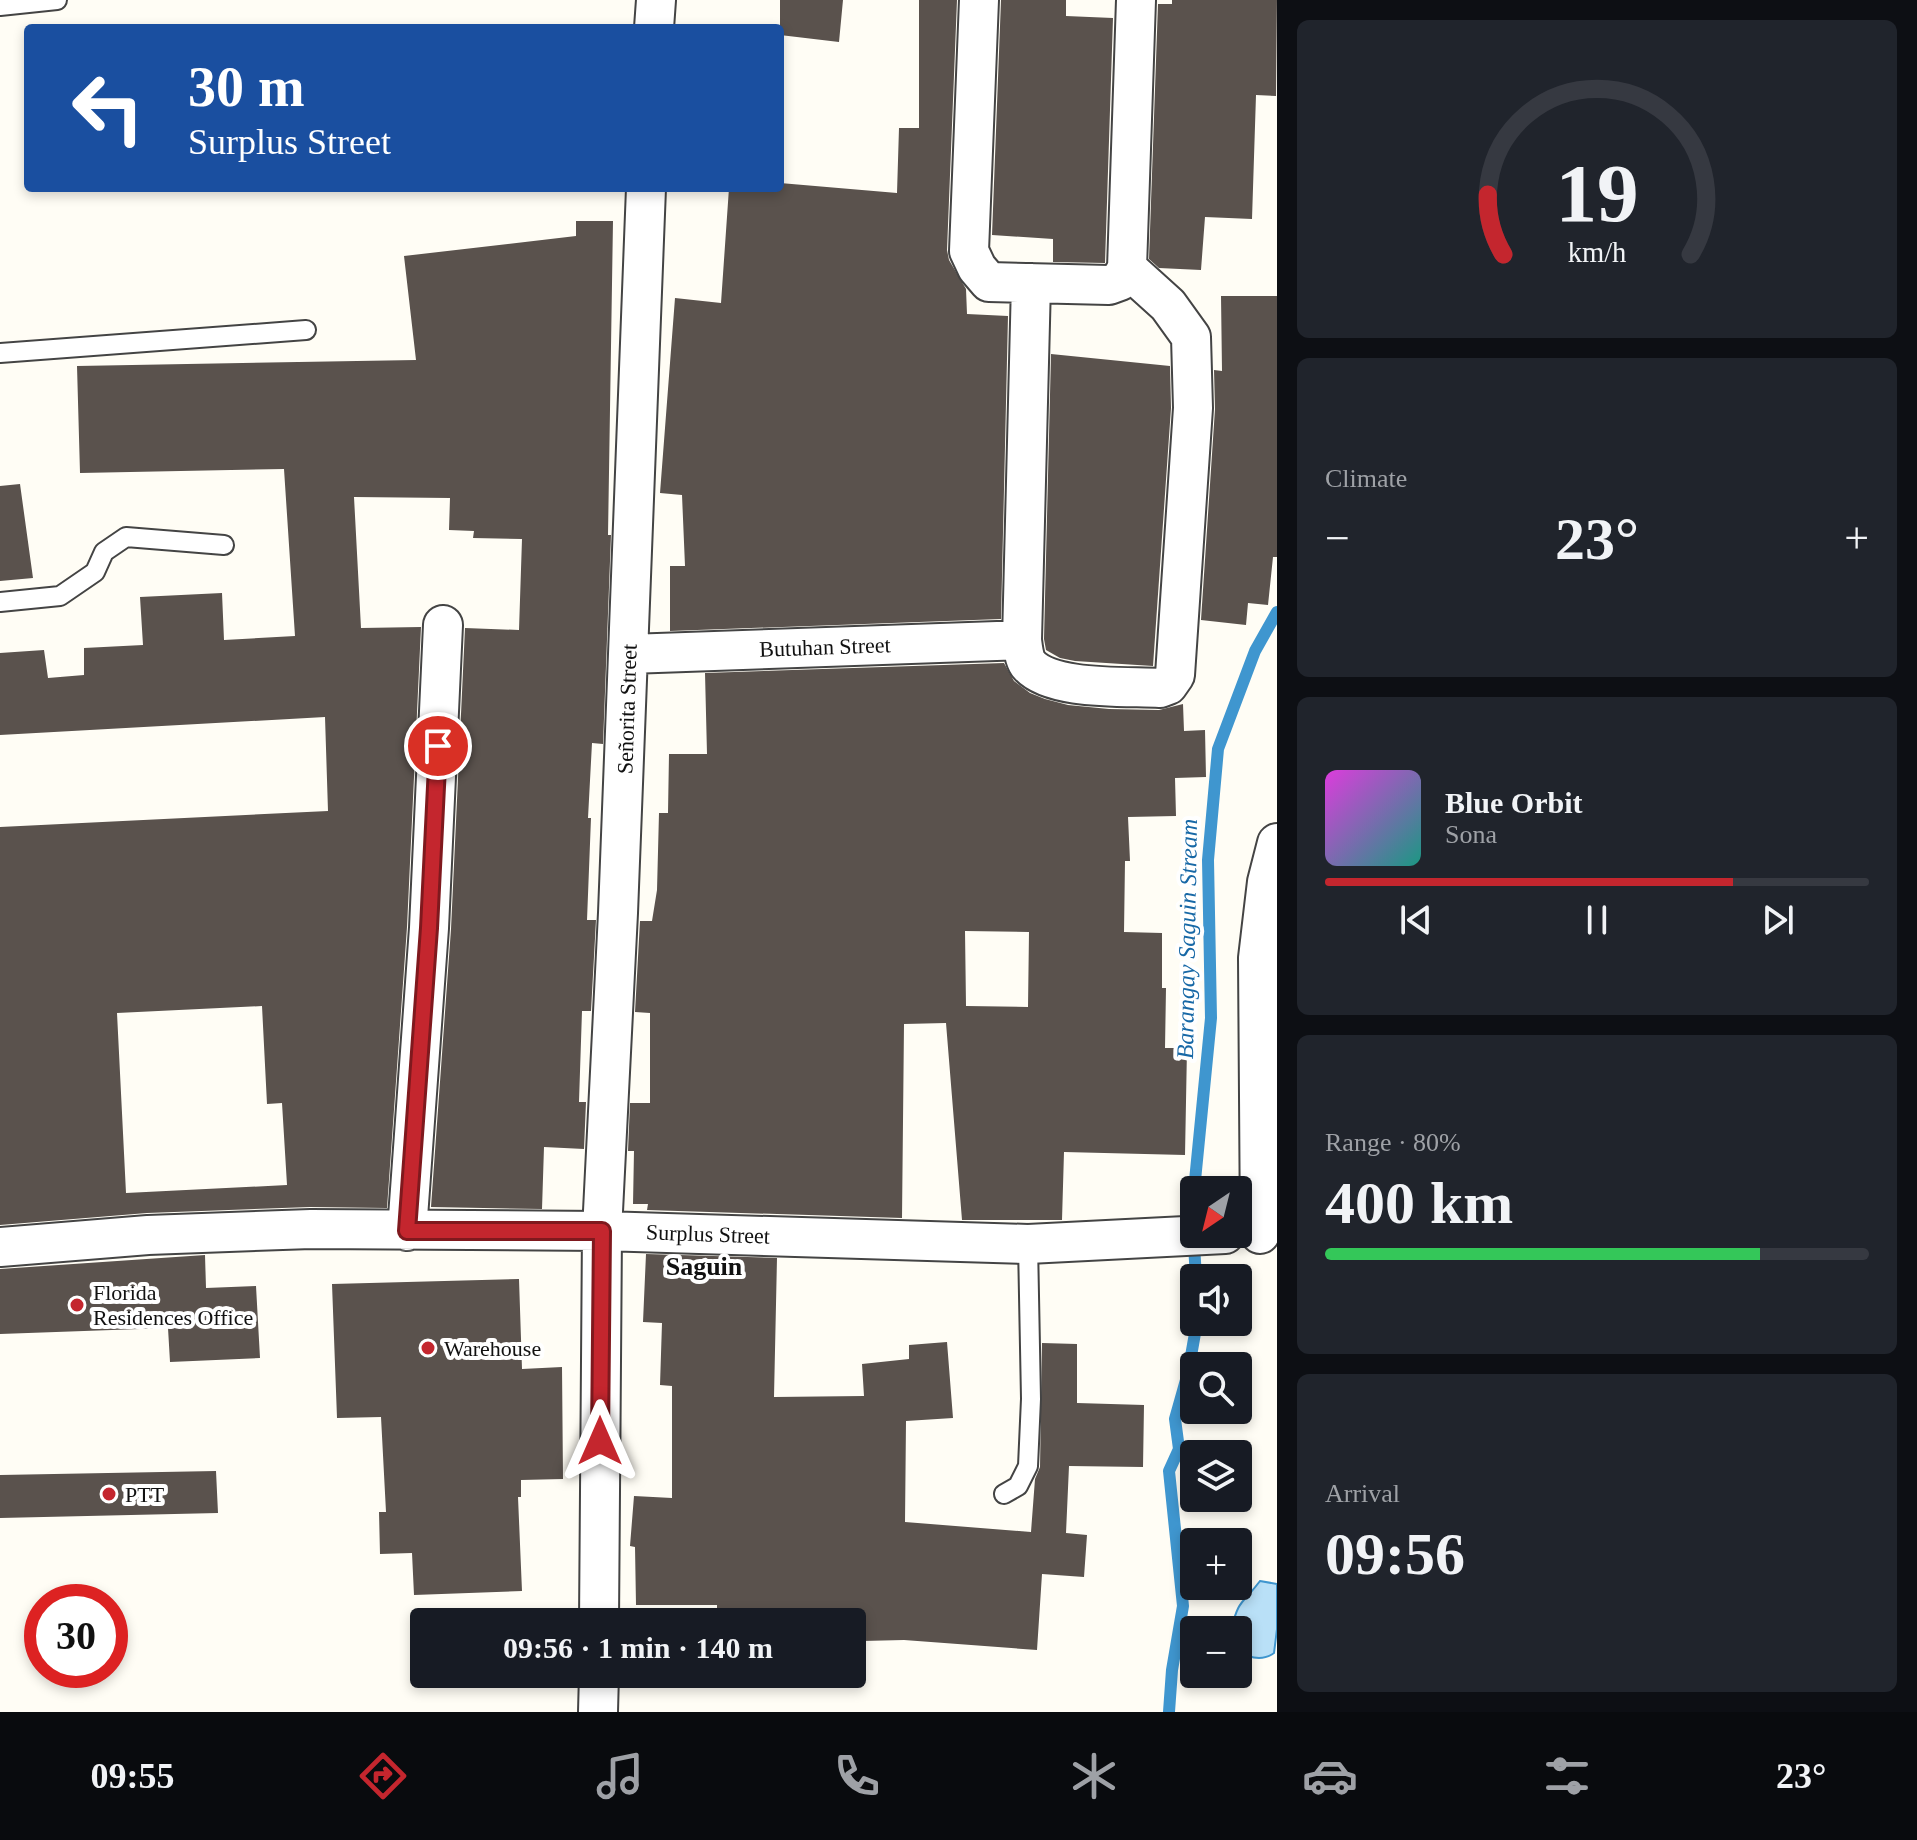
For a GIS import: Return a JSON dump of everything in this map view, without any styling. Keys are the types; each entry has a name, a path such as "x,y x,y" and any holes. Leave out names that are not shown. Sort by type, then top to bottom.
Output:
{"street":[{"path":"654,24 656,0"},
{"path":"979,0 969,251 977,268 989,282 1109,285 1120,281 1127,268 1136,0"},
{"name":"Señorita Street","path":"599,1608 602,1231 629,654 646,192"},
{"path":"1031,283 1022,640 1026,662 1042,676 1066,682 1160,688 1168,685 1175,675 1193,408 1191,337 1168,305 1127,268"},
{"path":"407,1231 429,928 443,625"},
{"name":"Butuhan Street","path":"629,654 1022,640"},
{"path":"1252,1176 1258,958 1267,882 1277,843"},
{"name":"Surplus Street","path":"0,1247 148,1235 311,1229 602,1231 1028,1244 1180,1235"},
{"path":"598,1712 599,1688"}],"lane":[{"path":"0,6 57,0"},
{"path":"0,353 306,330"},
{"path":"0,602 60,596 95,572 104,552 126,537 224,545"},
{"path":"1004,1494 1018,1486 1028,1466 1031,1399 1028,1244"}],"water":[{"path":"1260,1581 1277,1584 1277,1629 1274,1653 1270,1656 1252,1657 1252,1616 1236,1616 1245,1600 1252,1600 1252,1591"}],"building":[{"path":"780,0 843,0 839,42 784,35 784,24 780,24"},
{"path":"919,0 957,0 947,250 949,260 966,289 967,314 1008,316 1001,619 670,631 670,566 685,566 682,495 660,493 675,298 721,303 729,192 784,192 784,183 897,193 899,128 919,128"},
{"path":"1001,0 1066,0 1066,16 1113,18 1105,263 1053,262 1053,239 992,235"},
{"path":"1172,0 1277,0 1276,96 1256,95 1252,219 1205,217 1201,270 1159,268 1149,259 1158,4 1172,4"},
{"path":"576,221 613,221 608,535 611,535 603,744 592,743 588,818 591,818 587,920 596,920 591,1011 582,1011 579,1102 586,1102 584,1149 544,1147 542,1209 431,1207 451,929 465,628 519,630 522,539 473,538 474,531 449,530 450,498 354,497 361,628 421,627 407,927 387,1208 310,1207 147,1213 0,1225 0,827 328,811 325,717 0,735 0,653 44,650 48,678 84,675 84,648 143,645 140,597 222,593 224,640 295,636 284,469 80,473 77,366 416,360 404,256 576,236","holes":["262,1006 267,1104 282,1103 287,1185 126,1193 117,1013"]},
{"path":"1221,296 1277,296 1277,557 1273,557 1268,605 1248,603 1246,625 1201,620 1215,409 1214,370 1222,371"},
{"path":"1051,354 1170,366 1171,408 1153,666 1075,661 1060,658 1046,650"},
{"path":"20,484 33,578 0,581 0,486"},
{"path":"1004,663 1014,681 1030,693 1068,705 1159,710 1183,704 1184,731 1205,730 1206,777 1175,778 1176,816 1128,817 1130,861 1125,861 1124,932 1162,933 1162,988 1166,988 1165,1048 1187,1048 1185,1155 1064,1152 1062,1220 962,1220 946,1023 904,1024 902,1218 647,1210 648,1204 633,1204 634,1151 628,1151 630,1103 650,1103 650,1013 635,1012 640,921 652,921 657,890 659,813 668,813 669,754 707,754 705,673","holes":["965,931 1029,932 1028,1007 966,1006"]},
{"path":"646,1254 777,1258 774,1397 864,1396 862,1364 909,1359 909,1345 947,1342 953,1418 906,1421 905,1522 1031,1532 1035,1479 1040,1467 1042,1343 1077,1344 1077,1403 1144,1405 1143,1467 1069,1466 1066,1533 1087,1535 1084,1577 1042,1574 1037,1650 904,1640 866,1641 866,1608 636,1605 635,1547 630,1546 634,1496 672,1498 672,1386 660,1385 662,1323 643,1322"},
{"path":"205,1255 206,1288 256,1286 260,1358 170,1362 168,1328 0,1334 0,1269"},
{"path":"519,1279 522,1369 562,1367 563,1479 521,1480 521,1497 518,1497 522,1591 414,1595 412,1553 380,1554 379,1512 386,1512 381,1417 337,1418 332,1284"},
{"name":"PTT","path":"216,1471 218,1513 0,1518 0,1475"}],"waterway":[{"name":"Barangay Saguin Stream","path":"1195,1264 1192,1211 1211,1018 1208,860 1218,749 1255,651 1277,612"},
{"name":"Barangay Saguin Stream","path":"1169,1712 1172,1670 1183,1606 1169,1471 1179,1449 1175,1419 1195,1336"}],"place":[{"name":"Florida Residences Office","path":"77,1305"},
{"name":"Warehouse","path":"428,1348"},
{"name":"PTT","path":"109,1494"}],"district":[{"name":"Saguin","path":"704,1266"}],"route":[{"path":"438,746 429,928 407,1231 602,1231 600,1441"}]}
